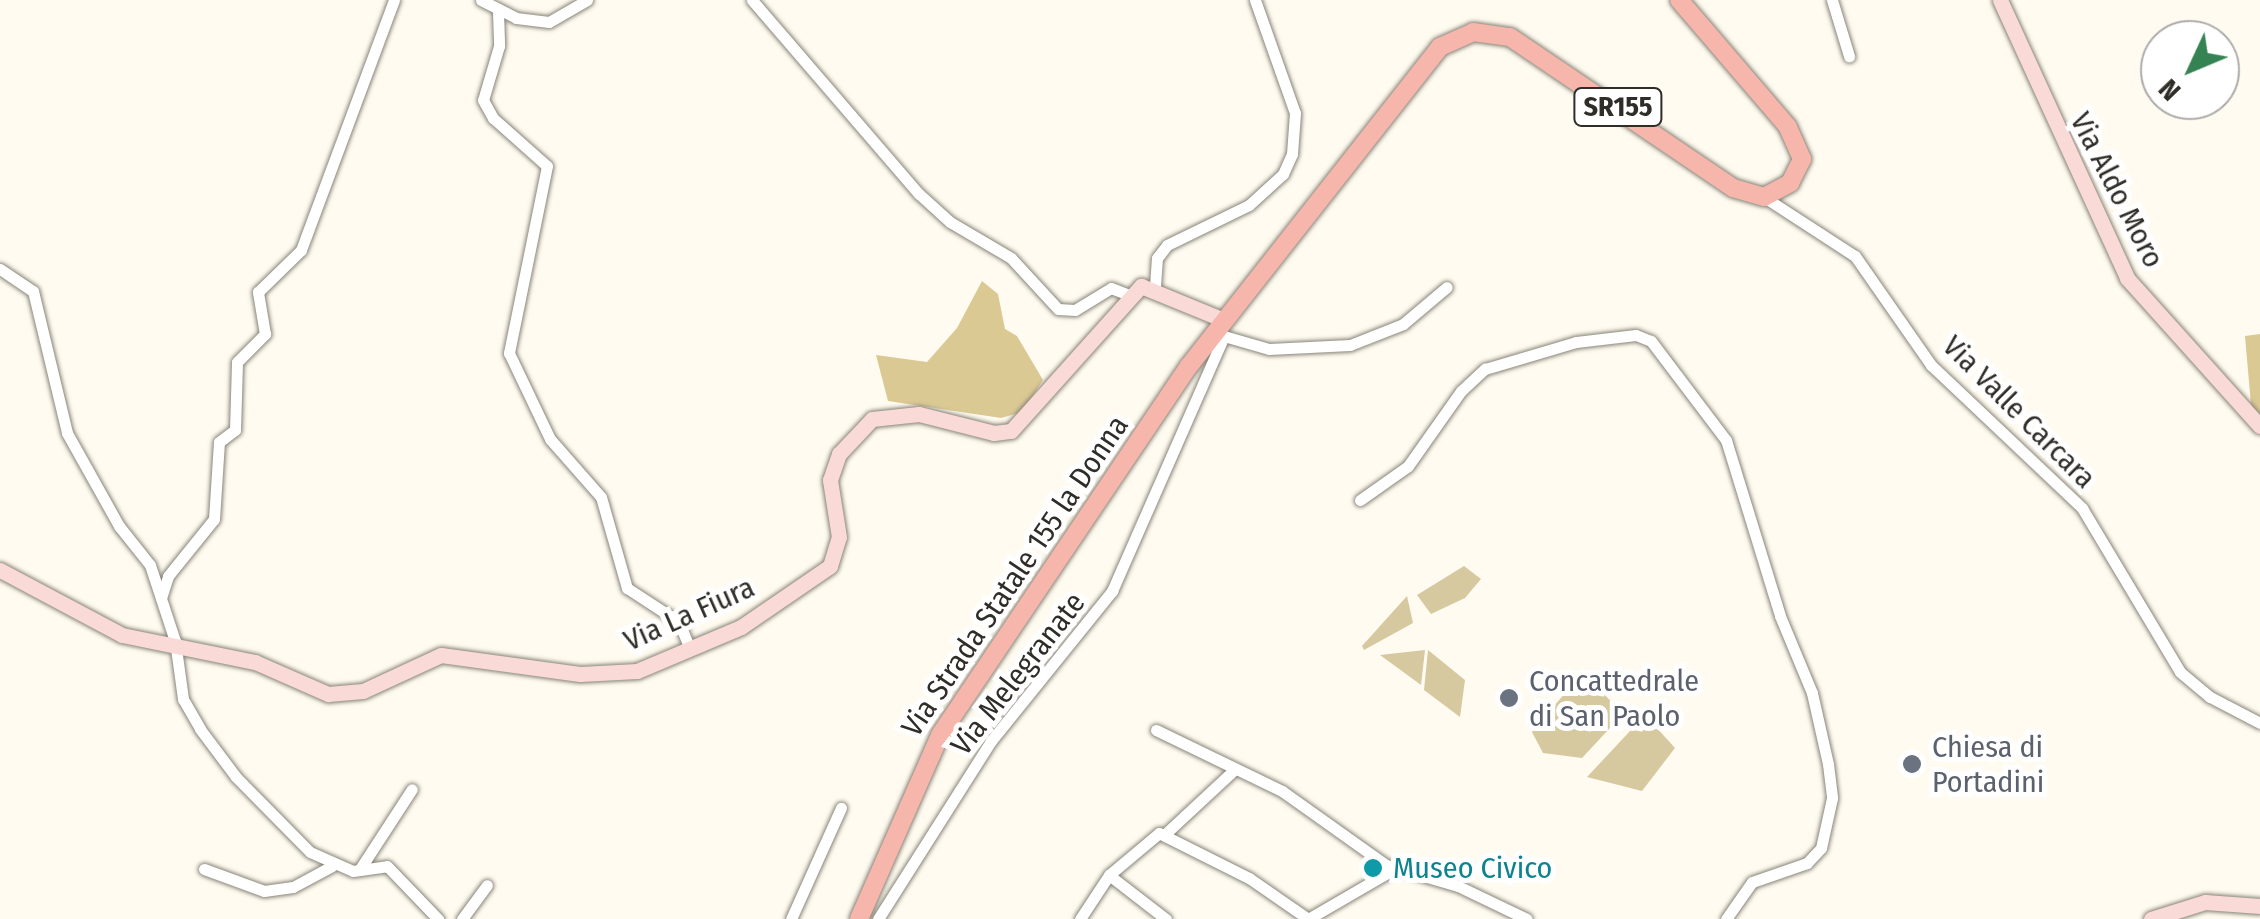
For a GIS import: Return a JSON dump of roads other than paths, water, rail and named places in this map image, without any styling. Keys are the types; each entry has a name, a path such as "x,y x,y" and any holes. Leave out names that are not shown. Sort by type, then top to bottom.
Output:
{"main road":[{"path":"1679,0 1800,146 1800,170 1764,197"},
{"name":"Via Aldo Moro","path":"2000,0 2127,278 2260,426"},
{"name":"Via Strada Statale 155 la Donna","path":"859,919 940,735 1254,285 1425,62 1455,37 1473,32 1510,36 1733,188 1764,197"},
{"name":"Via La Fiura","path":"0,570 122,635 175,642 255,662 346,696 441,655 618,674 786,601 830,566 839,538 830,480 839,454 872,419 919,414 994,433 1011,431 1130,295 1155,286"},
{"path":"1155,286 1221,330"},
{"path":"2151,919 2205,902 2260,906"}],"street":[{"path":"160,602 168,576 214,519 218,442 235,430 236,362 265,334 258,292 301,250 394,0"},
{"path":"481,0 498,12 549,22 587,0"},
{"path":"752,0 918,193 950,222 1011,258 1058,309 1075,310 1110,288 1130,295"},
{"path":"1155,286 1158,258 1167,245 1263,196 1292,154 1295,113 1255,0"},
{"path":"1832,0 1850,56"},
{"path":"498,12 499,46 483,100 493,118 542,158 547,172 509,353 550,439 601,497 626,588 678,622 689,646"},
{"name":"Via Valle Carcara","path":"1764,197 1770,206 1814,225 1855,256 1949,384 2082,508 2180,672 2210,698 2260,723"},
{"path":"0,269 33,291 67,433 119,526 150,565 175,642 183,698 208,740 277,821 332,866 388,866 438,919"},
{"path":"1221,330 1294,350 1350,345 1403,324 1447,287"},
{"name":"Via Melegranate","path":"878,919 999,729 1112,590 1221,330"},
{"path":"1360,500 1408,466 1461,391 1485,369 1576,342 1628,335 1651,340 1723,433 1780,616 1812,693 1828,764 1832,798 1821,848 1807,863 1752,882 1726,919"},
{"path":"1156,730 1282,791 1394,870 1458,886 1526,919"},
{"path":"1078,919 1109,875 1164,835 1234,770"},
{"path":"360,869 412,789"},
{"path":"792,919 841,808"},
{"path":"1164,835 1249,878 1308,919 1394,870"},
{"path":"204,869 264,891 293,887 332,866"},
{"path":"1109,875 1166,919"},
{"path":"462,919 487,885"}],"place":[{"name":"Concattedrale di San Paolo","path":"1509,698"},
{"name":"Chiesa di Portadini","path":"1912,764"},
{"name":"Museo Civico","path":"1373,868"}]}
